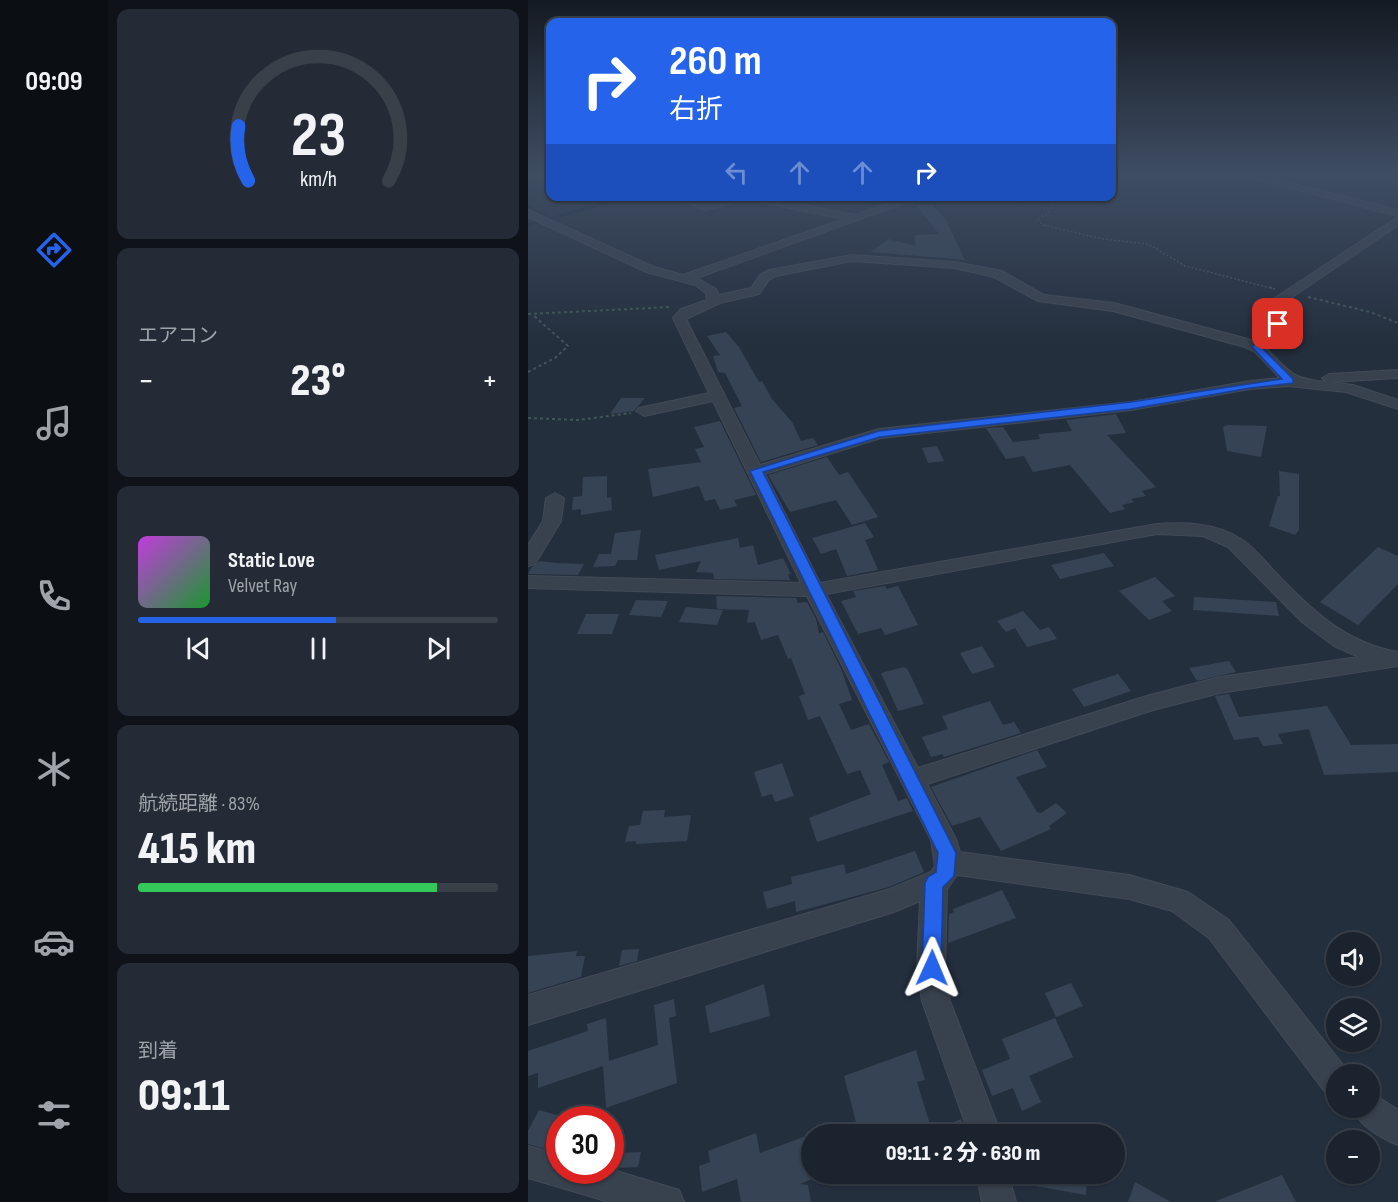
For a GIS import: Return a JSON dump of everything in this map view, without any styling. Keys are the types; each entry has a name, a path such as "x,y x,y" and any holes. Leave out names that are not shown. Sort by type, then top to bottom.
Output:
{"street":[{"path":"555,228 650,270 685,278 708,288 715,300"},
{"path":"685,278 826,228"},
{"path":"1257,347 1277,330 1278,304 1290,293 1386,228"},
{"path":"981,1124 936,1001 932,968 943,839 814,590 679,316 715,300 755,291 766,276 773,273 832,261 858,258 951,264 998,274 1027,292 1046,299 1114,307 1257,347 1290,381 1301,385 1348,388 1398,405"},
{"path":"756,471 879,434 1131,406 1250,385 1398,374"},
{"path":"644,411 718,395"},
{"path":"528,560 552,521 555,498"},
{"path":"528,582 814,590 1157,529 1194,528 1212,532 1236,544 1326,634 1358,651 1397,659"},
{"path":"912,779 1072,730 1150,703 1220,685 1397,659"},
{"path":"528,1010 849,915 941,873 1129,887 1179,901 1219,929 1326,1068"},
{"path":"1380,1116 1398,1129"},
{"path":"528,1162 667,1202"},
{"path":"995,1184 999,1202"}],"path":[{"path":"1055,228 1103,239 1148,244 1185,266 1370,312 1398,323"},
{"path":"530,314 675,307"},
{"path":"528,372 555,358 568,346 550,329 535,321 530,314"},
{"path":"528,418 579,420 644,411"}],"building":[{"path":"934,228 950,228 965,260 871,252 888,239 916,246 914,235 939,234"},
{"path":"726,332 739,347 759,382 762,381 772,399 792,422 801,441 813,438 818,445 761,462 734,408 742,406 725,373 718,372 713,356 720,355 707,336"},
{"path":"621,398 645,398 634,411 610,414"},
{"path":"1116,414 1126,433 1107,435 1156,487 1142,491 1146,496 1131,499 1134,502 1122,505 1125,509 1110,513 1070,465 1033,472 1024,456 1006,459 986,428 1003,427 1013,442 1040,439 1038,434 1072,431 1066,420"},
{"path":"720,421 756,495 734,500 737,506 720,510 715,499 705,501 699,486 653,497 648,469 701,462 695,449 704,447 694,427"},
{"path":"1227,425 1267,426 1261,457 1227,451 1223,427"},
{"path":"937,446 944,461 928,463 922,448"},
{"path":"827,457 839,475 848,472 878,517 852,525 836,500 790,512 768,475"},
{"path":"1279,471 1299,474 1299,530 1295,535 1269,526 1278,496 1280,496"},
{"path":"607,476 607,498 611,497 612,510 581,515 581,509 572,510 573,497 582,496 583,477"},
{"path":"865,523 874,537 865,540 878,570 847,576 836,549 821,554 812,538"},
{"path":"641,530 637,560 618,560 615,566 593,567 599,554 611,554 615,533"},
{"path":"738,538 740,548 753,545 758,565 783,558 791,574 788,574 790,580 714,579 713,573 696,572 701,561 659,570 655,555"},
{"path":"1378,547 1398,556 1398,584 1358,625 1320,602"},
{"path":"1104,553 1114,566 1060,579 1051,565"},
{"path":"540,561 584,564 578,575 528,574 531,568"},
{"path":"1155,577 1175,596 1162,601 1172,611 1149,620 1119,591"},
{"path":"885,586 887,589 898,586 918,625 885,635 881,628 858,634 841,601 856,597 853,591"},
{"path":"716,596 796,598 798,603 807,602 816,619 819,633 823,632 842,671 852,700 839,704 851,730 869,724 889,762 882,765 898,801 907,798 913,811 817,842 809,818 871,794 860,770 847,774 820,716 808,720 799,696 805,694 791,658 788,659 778,635 761,640 755,622 747,623 749,610 717,609"},
{"path":"1194,597 1276,602 1279,616 1193,610"},
{"path":"636,600 668,601 661,617 629,615"},
{"path":"686,607 723,610 717,625 679,622"},
{"path":"1023,611 1040,630 1049,627 1057,639 1027,647 1015,628 1006,632 997,621"},
{"path":"586,614 619,614 612,634 577,634"},
{"path":"982,646 995,667 972,674 960,653"},
{"path":"1229,661 1236,672 1197,681 1189,668"},
{"path":"904,667 908,670 924,704 898,711 881,673"},
{"path":"1118,674 1131,691 1084,707 1072,689"},
{"path":"1229,694 1239,717 1327,706 1351,745 1398,744 1398,772 1324,775 1309,729 1278,734 1283,744 1263,746 1258,737 1234,740 1215,696"},
{"path":"990,701 1003,725 1014,722 1021,733 944,757 942,754 931,757 922,737 948,729 942,716"},
{"path":"1037,750 1047,767 1016,777 1037,812 1041,813 1056,803 1067,813 1049,826 1051,829 1001,851 980,817 952,826 931,787"},
{"path":"782,763 794,796 775,802 772,794 762,797 754,772"},
{"path":"665,810 664,817 691,815 687,841 636,844 636,841 625,842 629,826 640,825 643,811"},
{"path":"915,851 924,872 889,887 796,912 795,901 767,909 763,892 792,884 791,877 844,864 846,874"},
{"path":"1002,890 1016,918 948,943 949,914 954,912 953,909"},
{"path":"639,949 637,961 619,966 622,950"},
{"path":"577,951 576,956 585,956 581,977 528,993 528,956"},
{"path":"1071,983 1083,1006 1056,1017 1045,993"},
{"path":"764,984 770,1016 710,1033 705,1006"},
{"path":"674,999 676,1016 669,1018 677,1083 606,1106 603,1066 538,1088 538,1073 528,1076 528,1051 588,1031 587,1024 606,1018 609,1061 658,1045 654,1005"},
{"path":"1055,1018 1073,1057 1029,1076 1041,1102 1022,1111 1013,1088 992,1096 982,1070 1010,1059 1002,1039"},
{"path":"916,1050 925,1080 917,1082 930,1124 856,1124 844,1076"},
{"path":"539,1110 546,1112 546,1149 528,1144 528,1131"},
{"path":"961,1119 963,1124 949,1124"},
{"path":"756,1133 760,1153 801,1138 800,1184 808,1185 811,1202 741,1202 737,1179 702,1192 699,1166 710,1162 708,1151"},
{"path":"641,1152 638,1167 624,1168 624,1153"},
{"path":"1282,1175 1296,1202 1216,1201"},
{"path":"1135,1182 1171,1202 1128,1202"},
{"path":"1024,1184 1086,1184 1086,1195"}],"route":[{"path":"932,968 934,883 945,876 947,869 947,853 943,839 814,590 756,471 879,434 1131,406 1233,387 1290,381 1257,347 1260,347 1279,328 1278,324"}]}
